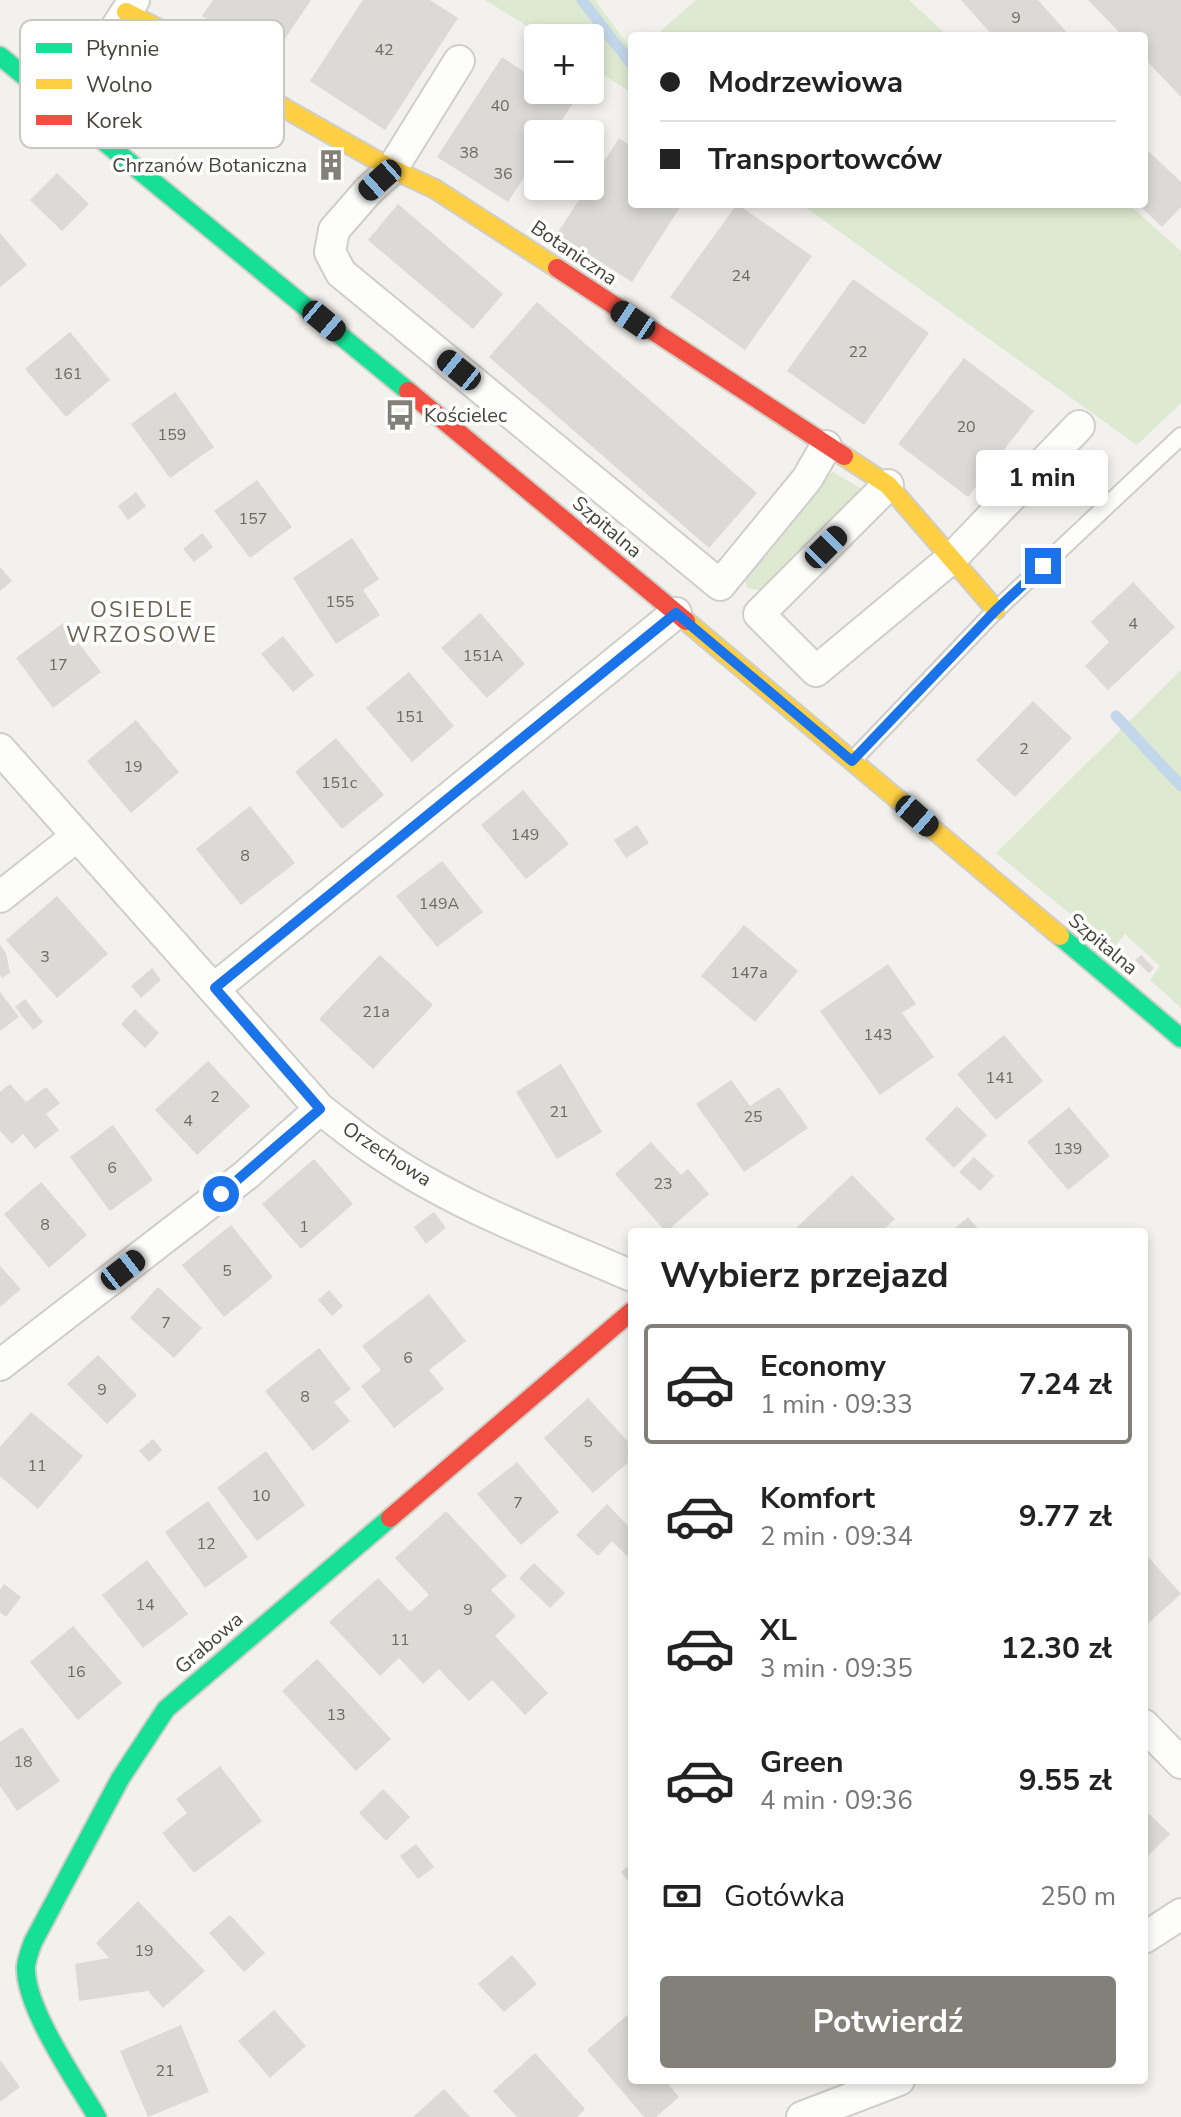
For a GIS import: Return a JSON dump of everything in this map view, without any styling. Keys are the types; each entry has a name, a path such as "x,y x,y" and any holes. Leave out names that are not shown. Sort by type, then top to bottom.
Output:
{"street":[{"name":"Botaniczna","path":"130,6 148,20"},
{"name":"Szpitalna","path":"0,56 20,72"},
{"path":"459,61 392,169 334,230 330,252 341,273 720,585 807,479 826,446"},
{"name":"Botaniczna","path":"284,108 392,169 435,189 504,232 888,485 996,610"},
{"name":"Szpitalna","path":"115,148 676,613 1181,1038"},
{"path":"888,485 759,614 816,671 953,557 1079,426"},
{"path":"215,988 676,613"},
{"name":"Orzechowa","path":"0,749 320,1109 380,1154 442,1191 628,1274"},
{"path":"0,897 77,836"},
{"path":"0,1365 246,1175 320,1109"},
{"name":"Grabowa","path":"97,2117 41,2014 30,1990 26,1969 29,1954 46,1919 136,1749 166,1709 628,1314"},
{"path":"1148,1729 1181,1763"},
{"path":"1148,1935 1181,1914"},
{"path":"802,2117 889,2084"}],"lane":[{"path":"852,761 996,610 1181,436"}],"green space":[{"path":"485,0 595,0 628,45 628,90 604,75 604,24 524,24"},
{"path":"696,0 909,0 944,32 660,32"},
{"path":"807,208 1133,208 1181,251 1181,403 1137,445"},
{"path":"833,472 865,491 764,588 747,588 744,577 817,482"},
{"path":"1181,670 1181,1008 1150,980 1160,966 1125,934 1113,949 996,853"}],"building":[{"path":"213,0 311,0 284,40 284,20 208,20 202,16"},
{"path":"363,0 430,0 458,18 385,130 310,81"},
{"path":"961,0 1038,0 1066,32 989,32"},
{"path":"1088,0 1181,0 1181,97 1148,62 1148,32 1119,32"},
{"path":"502,57 524,72 524,104 572,104 562,120 524,120 524,177 508,202 437,157"},
{"path":"619,138 628,144 628,208 679,208 632,282 557,234 579,200 604,200 604,161"},
{"path":"1148,151 1181,182 1181,207 1162,227 1142,208 1148,208"},
{"name":"Chrzanów Botaniczna","path":"325,153 345,166 337,178 318,164"},
{"path":"57,173 89,204 62,231 30,200"},
{"path":"398,204 503,294 473,329 368,240"},
{"path":"734,208 743,208 812,256 745,350 670,297"},
{"path":"0,233 27,265 0,287"},
{"path":"853,279 929,333 864,425 787,371"},
{"path":"537,302 757,493 709,548 489,357"},
{"path":"70,332 110,380 66,417 25,369"},
{"path":"964,358 1034,411 968,497 898,444"},
{"path":"175,392 214,447 170,478 131,424"},
{"path":"257,480 292,527 250,558 214,511"},
{"path":"136,492 146,506 128,520 118,506"},
{"path":"202,533 213,547 194,562 183,549"},
{"path":"352,538 379,579 363,590 380,615 336,644 293,578"},
{"path":"0,567 12,581 0,591"},
{"path":"1133,582 1175,627 1108,690 1085,666 1109,642 1091,622"},
{"path":"480,613 525,664 487,698 441,648"},
{"path":"63,623 101,672 53,708 16,658"},
{"path":"283,636 314,675 293,692 261,654"},
{"path":"409,672 454,726 412,762 366,708"},
{"path":"1033,701 1072,738 1015,797 976,760"},
{"path":"136,720 179,772 131,813 87,761"},
{"path":"336,738 384,795 342,829 295,772"},
{"path":"523,790 569,844 526,879 481,825"},
{"path":"250,806 295,863 241,905 196,849"},
{"path":"637,825 649,843 626,858 614,840"},
{"path":"442,861 483,912 437,947 396,896"},
{"path":"57,896 108,954 57,998 6,940"},
{"path":"744,925 798,971 755,1022 701,976"},
{"path":"0,945 6,953 10,973 2,978 0,975"},
{"path":"380,955 433,1005 373,1069 319,1019"},
{"path":"1141,955 1154,968 1149,973 1135,960"},
{"path":"888,964 916,1004 902,1013 934,1057 880,1095 820,1011"},
{"path":"152,968 161,980 141,998 131,986"},
{"path":"0,992 19,1017 0,1031"},
{"path":"25,999 43,1022 33,1030 15,1007"},
{"path":"135,1009 159,1033 145,1048 121,1024"},
{"path":"1004,1035 1043,1081 996,1120 957,1074"},
{"path":"208,1061 250,1106 197,1155 155,1110"},
{"path":"561,1064 602,1132 557,1159 516,1092"},
{"path":"731,1080 750,1106 779,1087 808,1128 744,1172 696,1104"},
{"path":"10,1084 26,1102 46,1087 60,1103 46,1114 59,1130 35,1149 23,1134 12,1144 0,1131 0,1092"},
{"path":"957,1106 987,1135 954,1168 925,1139"},
{"path":"1069,1107 1110,1156 1068,1190 1027,1142"},
{"path":"113,1125 153,1180 110,1211 70,1157"},
{"path":"651,1142 681,1175 688,1169 709,1194 671,1228 662,1228 615,1174"},
{"path":"974,1157 994,1176 980,1191 959,1172"},
{"path":"314,1159 353,1204 301,1249 262,1204"},
{"path":"852,1175 895,1219 885,1228 796,1228"},
{"path":"41,1182 87,1235 49,1268 4,1214"},
{"path":"434,1212 446,1228 426,1244 414,1227"},
{"path":"968,1217 978,1228 955,1228"},
{"path":"231,1225 273,1277 224,1317 182,1265"},
{"path":"0,1266 21,1289 0,1307"},
{"path":"158,1287 202,1328 174,1358 130,1318"},
{"path":"329,1290 343,1306 332,1316 318,1300"},
{"path":"429,1294 466,1341 429,1370 444,1389 394,1428 361,1386 381,1370 362,1346"},
{"path":"319,1348 351,1389 334,1402 350,1421 313,1451 265,1391"},
{"path":"98,1355 137,1395 107,1424 67,1384"},
{"path":"588,1398 628,1442 628,1462 593,1493 544,1438"},
{"path":"31,1412 83,1456 38,1509 0,1476 0,1447"},
{"path":"153,1439 162,1450 149,1462 139,1451"},
{"path":"266,1451 305,1505 257,1541 217,1488"},
{"path":"517,1462 559,1512 521,1545 477,1494"},
{"path":"208,1501 248,1557 205,1588 165,1532"},
{"path":"607,1504 628,1526 628,1557 612,1541 598,1556 576,1535"},
{"path":"446,1511 507,1576 491,1590 516,1616 495,1636 548,1693 525,1715 492,1680 469,1701 439,1669 423,1684 399,1658 380,1676 329,1622 378,1578 410,1612 429,1595 395,1558"},
{"path":"1148,1557 1181,1594 1148,1623"},
{"path":"147,1560 188,1614 143,1648 102,1595"},
{"path":"534,1563 565,1593 550,1608 519,1578"},
{"path":"4,1584 21,1597 6,1617 0,1612 0,1590"},
{"path":"73,1626 122,1683 78,1720 30,1662"},
{"path":"317,1659 391,1739 356,1771 282,1691"},
{"path":"22,1727 60,1781 17,1811 0,1786 0,1742"},
{"path":"220,1766 262,1821 194,1873 162,1833 187,1813 176,1799"},
{"path":"383,1789 410,1817 386,1841 359,1813"},
{"path":"1148,1813 1170,1834 1148,1856"},
{"path":"416,1844 434,1867 418,1879 400,1856"},
{"path":"628,1866 628,1881 621,1872"},
{"path":"138,1901 205,1971 163,2008 148,1991 79,2001 75,1964 109,1958 96,1943"},
{"path":"230,1915 265,1953 244,1972 209,1933"},
{"path":"512,1955 537,1984 504,2012 478,1984"},
{"path":"274,2010 306,2046 270,2078 238,2041"},
{"path":"628,2014 628,2084 668,2084 679,2097 656,2117 644,2117 587,2050"},
{"path":"181,2025 209,2092 148,2117 120,2051"},
{"path":"535,2053 585,2109 577,2117 517,2117 493,2091"},
{"path":"0,2060 20,2087 0,2102"},
{"path":"444,2089 470,2117 413,2117"}],"waterway":[{"path":"582,0 628,60"},
{"path":"1116,716 1181,786"}],"traffic: fast":[{"path":"0,56 20,72"},
{"path":"112,148 408,391"},
{"path":"1060,936 1181,1038"},
{"path":"97,2117 53,2043 33,2002 26,1966 33,1942 120,1779 166,1709 390,1518"}],"traffic: slow":[{"path":"126,12 142,20"},
{"path":"284,108 392,169 435,189 557,268"},
{"path":"844,456 888,485 996,610"},
{"path":"686,621 1060,936"}],"traffic: jam":[{"path":"557,268 844,456"},
{"path":"408,391 686,621"},
{"path":"390,1518 628,1314"}],"place":[{"name":"Chrzanów Botaniczna","path":"331,165"},
{"name":"Kościelec","path":"400,415"}],"district":[{"name":"OSIEDLE WRZOSOWE","path":"142,622"}],"route":[{"path":"221,1194 320,1109 215,988 676,613 852,761 996,610 1043,566"}]}
